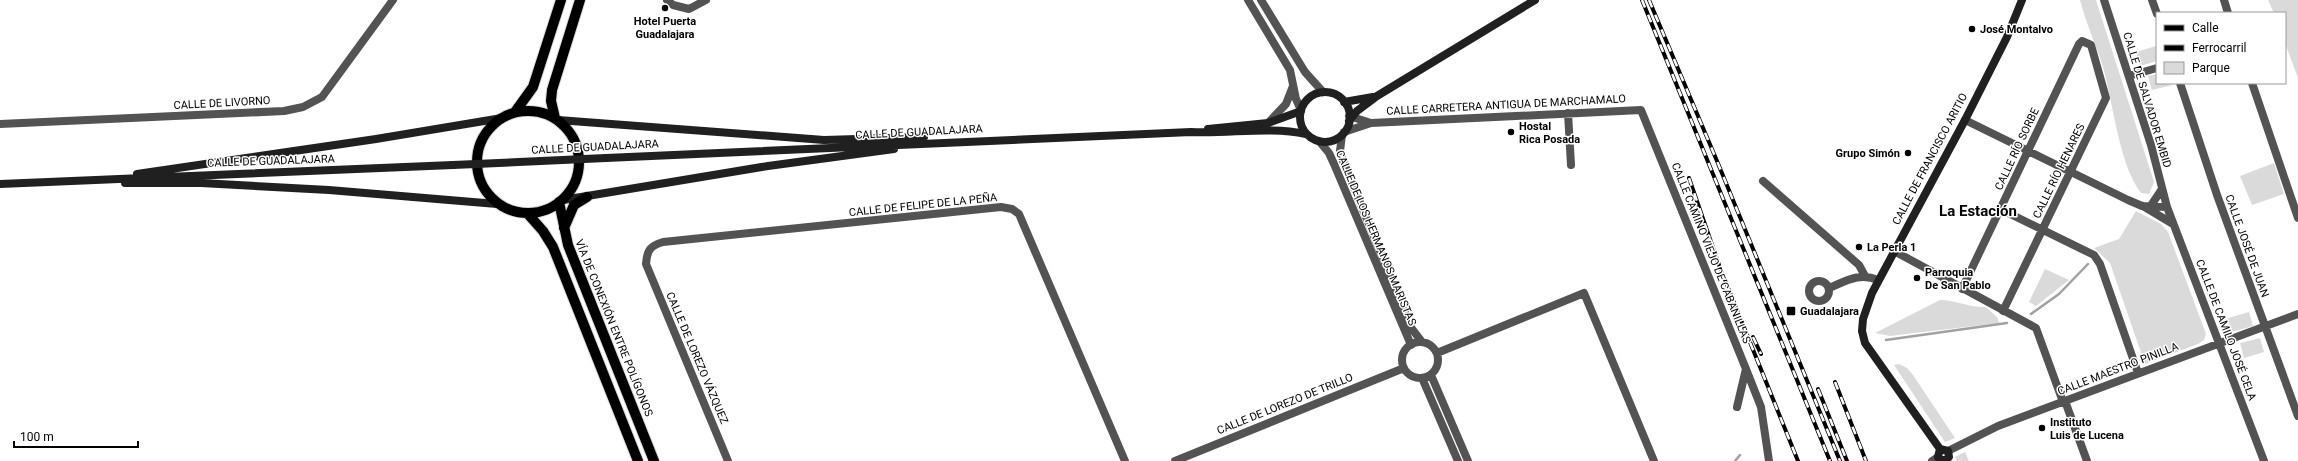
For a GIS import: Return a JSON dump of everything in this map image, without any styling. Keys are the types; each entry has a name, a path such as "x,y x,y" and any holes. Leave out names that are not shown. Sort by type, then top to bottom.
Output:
{"main road":[{"path":"515,112 533,87 561,0"},
{"path":"561,201 572,187 578,173 579,158 576,144 569,131 557,119 551,101 552,90 580,0"},
{"path":"1350,118 1344,102 1334,94 1323,92 1309,98 1301,110 1301,122 1306,134 1319,141 1330,141 1343,134 1350,118 1377,96 1535,0"},
{"name":"CALLE DE FRANCISCO ARITIO","path":"1940,455 1865,343 1862,331 1864,314 1878,280 1965,120 2007,37 2022,0"},
{"path":"1344,102 1377,96"},
{"name":"CALLE DE GUADALAJARA","path":"0,184 1191,132 1268,123 1301,110"},
{"path":"497,204 485,189 478,174 477,158 481,142 489,128 502,118 515,112 539,112 557,119 824,140 983,135 1017,139"},
{"path":"101,180 391,137 502,118"},
{"name":"CALLE DE GUADALAJARA","path":"1191,132 1216,133 1285,130 1306,134"},
{"path":"101,180 138,184 201,183 330,190 497,204 514,211 527,213 544,211 561,201 587,196 775,165 937,142"},
{"path":"564,230 574,205 587,196"},
{"name":"VÍA DE CONEXIÓN ENTRE POLÍGONOS","path":"561,201 564,230 654,461"},
{"path":"527,213 543,231 553,248 638,461"},
{"path":"1940,455 1949,457 1946,460"}],"street":[{"name":"CALLE DE LIVORNO","path":"0,124 284,111 303,107 322,97 393,0"},
{"path":"667,0 673,5 689,8 706,0"},
{"path":"1248,0 1290,70 1296,99 1301,110"},
{"path":"1261,0 1304,72 1323,92"},
{"name":"CALLE DE SALVADOR EMBID","path":"2104,0 2129,76 2167,207"},
{"path":"2152,0 2156,12"},
{"path":"2224,0 2228,12"},
{"name":"CALLE RÍO SORBE","path":"1962,289 2079,44 2082,41"},
{"name":"CALLE RÍO HENARES","path":"2003,311 2106,98 2091,45 2082,41"},
{"path":"2129,76 2156,68"},
{"name":"CALLE JOSÉ DE JUAN","path":"2180,84 2217,195 2264,327 2298,416"},
{"path":"2252,84 2298,218"},
{"path":"1268,123 1286,104 1293,85"},
{"name":"CALLE CARRETERA ANTIGUA DE MARCHAMALO","path":"1350,118 1372,123 1641,110"},
{"name":"CALLE CAMINO VIEJO DE CABANILLAS","path":"1641,110 1761,407 1769,461"},
{"path":"1568,113 1570,165"},
{"path":"1965,120 2027,152 2146,206 2173,224"},
{"name":"CALLE CARRETERA ANTIGUA DE MARCHAMALO","path":"1343,134 1372,123"},
{"path":"1343,134 1340,151 1343,161 1412,329 1422,342 1431,346 1437,353 1437,368 1426,377 1411,376 1404,368 1402,358 1411,345 1422,342"},
{"name":"CALLE DE LOS HERMANOS MARISTAS","path":"1319,141 1329,153 1334,164 1411,345"},
{"path":"1763,181 1859,265 1865,276"},
{"path":"2146,206 2162,189"},
{"path":"2146,206 2167,207"},
{"name":"CALLE DE FELIPE DE LA PEÑA","path":"646,264 647,251 653,245 663,242 1001,207 1012,209 1019,214 1124,461"},
{"name":"CALLE DE CAMILO JOSÉ CELA","path":"2167,207 2264,461"},
{"path":"2000,209 2094,255 2100,264 2138,373"},
{"path":"1894,252 2036,328 2087,461"},
{"name":"CALLE DE LOREZO VÁZQUEZ","path":"646,264 728,461"},
{"path":"1829,288 1865,276 1878,280"},
{"path":"1437,353 1584,293 1654,461"},
{"name":"CALLE MAESTRO PINILLA","path":"1940,455 1998,426 2298,314"},
{"name":"CALLE DE LOREZO DE TRILLO","path":"1175,461 1404,368"},
{"path":"1737,407 1746,369"},
{"path":"1426,377 1458,461"},
{"path":"1426,377 1468,461"}],"green space":[{"path":"2080,0 2096,0 2154,182 2149,194 2141,193 2133,181 2127,166 2103,67"},
{"path":"2268,0 2298,0 2298,78 2286,46 2286,12 2274,12"},
{"path":"2156,46 2156,61 2140,66 2136,52"},
{"path":"2156,74 2156,84 2173,85 2152,90 2148,76"},
{"path":"2274,163 2284,194 2252,205 2240,176"},
{"path":"2136,211 2161,224 2168,232 2206,334 2204,340 2198,344 2145,364 2110,263 2094,248 2119,239"},
{"path":"2045,269 2069,280 2036,306 2029,302"},
{"path":"1940,300 1986,307 1997,317 1999,323 1890,336 1875,333"},
{"path":"2249,312 2253,326 2232,332 2228,318"},
{"path":"2260,338 2264,352 2244,358 2240,343"},
{"path":"1899,364 1907,368 1913,375 1955,438 1945,442 1894,365"},
{"path":"1965,452 1969,461 1957,461 1955,457"}],"waterway":[{"path":"2031,314 2059,294 2088,264"},
{"path":"1886,340 2007,323"},
{"path":"1735,461 1740,455"}],"railway":[{"path":"1642,0 1830,461"},
{"path":"1649,0 1840,461"},
{"path":"1689,178 1720,268 1798,461"},
{"path":"1753,337 1761,354"},
{"path":"1835,382 1866,461"},
{"path":"1818,389 1847,461"}],"place":[{"name":"Hotel Puerta Guadalajara","path":"665,8"},
{"name":"José Montalvo","path":"1972,29"},
{"name":"Hostal Rica Posada","path":"1511,132"},
{"name":"Grupo Simón","path":"1908,153"},
{"name":"La Perla 1","path":"1859,247"},
{"name":"Parroquia De San Pablo","path":"1917,278"},
{"name":"Guadalajara","path":"1791,311"},
{"name":"Instituto Luis de Lucena","path":"2042,428"}],"district":[{"name":"La Estación","path":"1978,211"}]}
